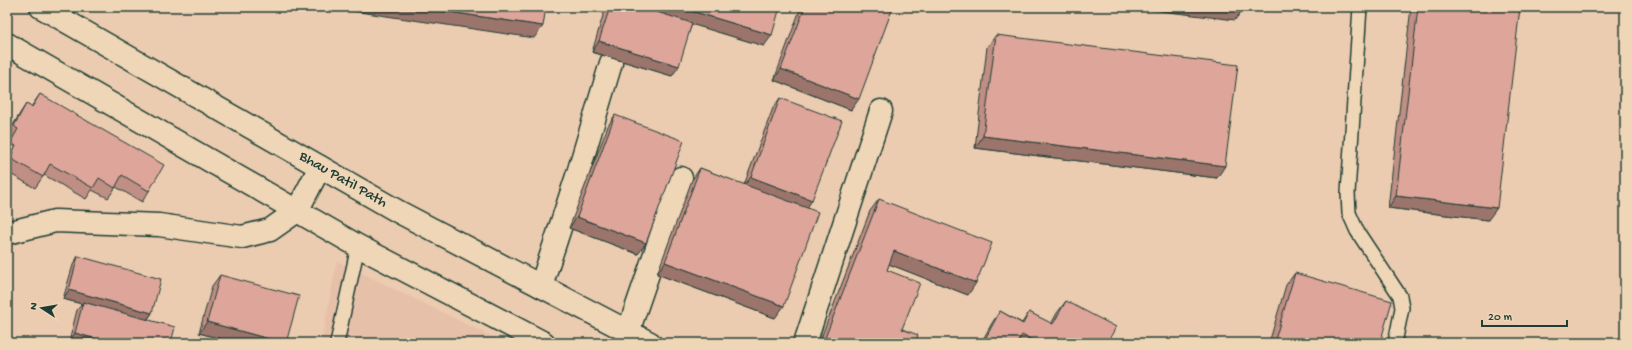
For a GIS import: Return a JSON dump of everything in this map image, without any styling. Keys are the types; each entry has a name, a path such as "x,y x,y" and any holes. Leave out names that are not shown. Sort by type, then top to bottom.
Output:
{"main road":[{"name":"Bhau Patil Path","path":"41,7 399,212 650,343"},
{"path":"7,44 358,246 534,341"},
{"path":"541,286 578,173 611,63"},
{"path":"805,343 881,111"},
{"path":"7,233 55,221 158,225 242,238 270,230 297,211 320,167"},
{"path":"628,332 681,178"}],"lane":[{"path":"1360,7 1348,193 1349,206 1357,231 1400,296 1402,308 1395,343"},
{"path":"337,343 358,246"}],"shaded area":[{"path":"337,261 505,343 321,343"}],"building":[{"path":"416,7 546,7 543,26"},
{"path":"610,7 641,7 692,23 679,66 599,41"},
{"path":"678,7 780,7 772,35"},
{"path":"805,7 893,7 859,99 781,69"},
{"path":"1418,7 1520,7 1497,208 1396,196"},
{"path":"996,35 1238,65 1225,166 983,136"},
{"path":"40,94 164,165 149,191 122,175 115,188 99,178 93,188 50,164 43,177 10,158 16,146 10,143 18,129 14,126 26,104 32,107"},
{"path":"780,98 842,121 812,200 751,177"},
{"path":"615,115 684,141 646,243 577,217"},
{"path":"700,168 818,212 784,306 665,262"},
{"path":"879,199 992,243 976,283 894,251 887,270 920,283 902,329 918,335 915,343 823,343"},
{"path":"78,256 161,279 152,313 69,290"},
{"path":"1295,273 1392,301 1380,343 1274,343"},
{"path":"220,275 299,296 286,343 207,322"},
{"path":"1066,301 1116,327 1107,343 1036,343 1022,335 1017,343 983,343 1000,311 1023,324 1029,312 1053,324"},
{"path":"83,302 175,327 171,343 111,343 75,333"}]}
